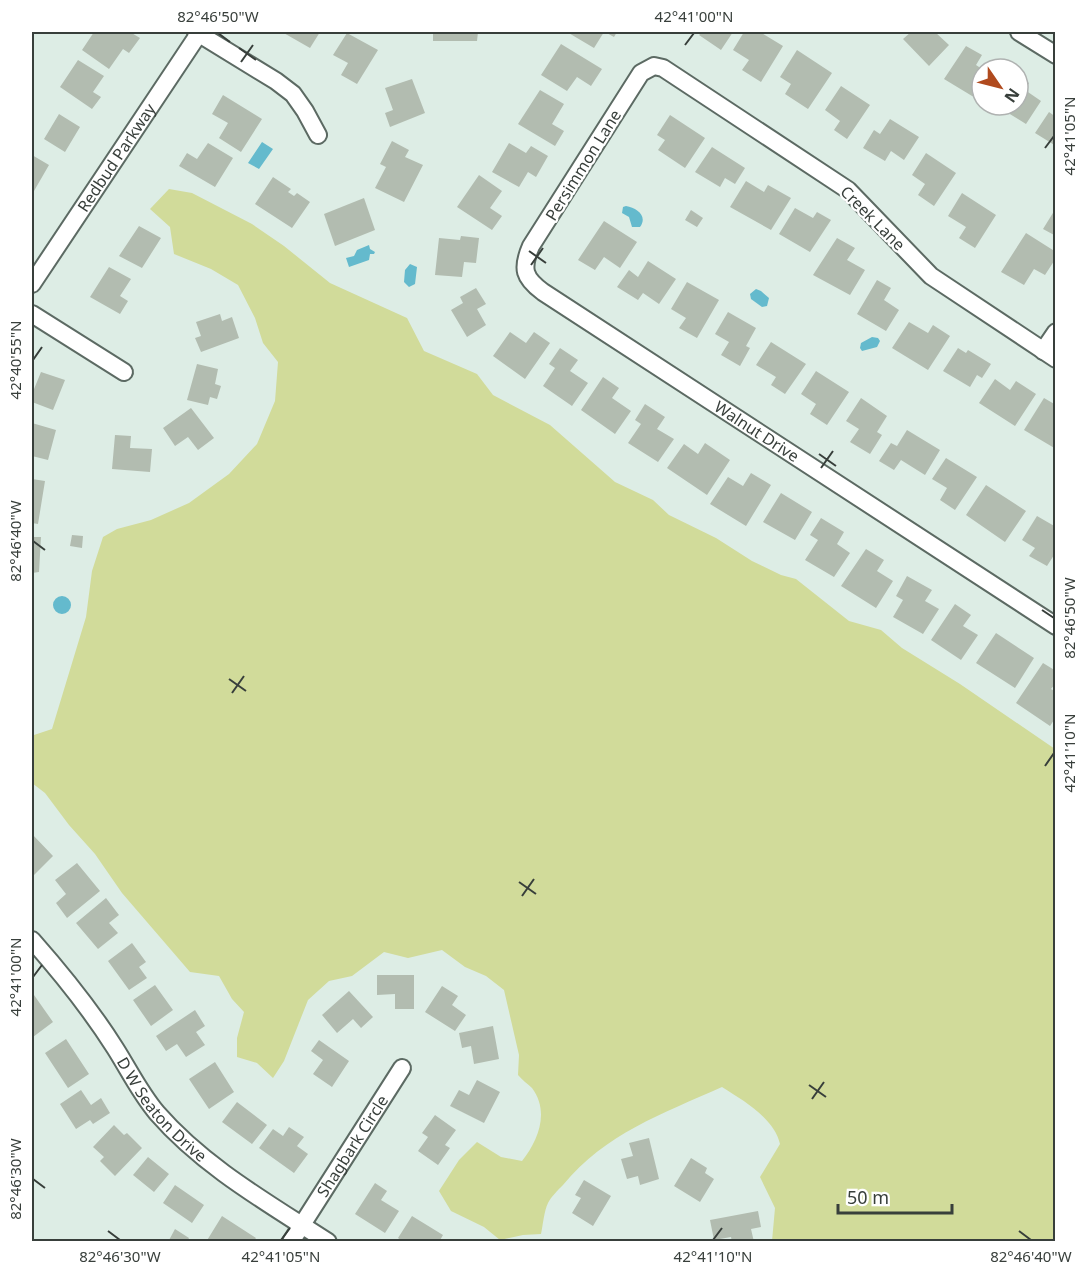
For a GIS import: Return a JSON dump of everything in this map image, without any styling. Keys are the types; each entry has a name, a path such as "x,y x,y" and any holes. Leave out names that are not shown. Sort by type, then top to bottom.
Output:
{"street":[{"path":"198,32 293,94 318,135"},
{"name":"Redbud Parkway","path":"32,284 198,32"},
{"path":"1018,32 1056,55"},
{"name":"Persimmon Lane","path":"525,272 526,258 531,246 641,73 654,66"},
{"name":"Creek Lane","path":"654,66 673,73 848,190 931,276 1049,355"},
{"name":"Walnut Drive","path":"525,272 531,283 543,292 1056,626"},
{"path":"32,314 124,372"},
{"path":"1049,355 1056,332"},
{"name":"D W Seaton Drive","path":"32,940 74,991 144,1095 175,1132 220,1171 328,1242"},
{"name":"Shagbark Circle","path":"291,1242 402,1068"}],"green space":[{"path":"169,189 192,193 252,224 330,283 407,318 424,351 477,374 493,395 550,425 615,482 653,500 669,515 716,538 752,561 781,575 796,579 849,621 881,630 902,648 960,684 1055,749 1055,1241 772,1241 775,1208 760,1177 780,1144 772,1126 765,1118 722,1087 636,1127 616,1138 598,1152 580,1167 551,1198 541,1234 500,1240 484,1227 451,1211 439,1191 459,1160 477,1142 501,1157 522,1161 533,1145 540,1126 540,1107 532,1088 518,1075 519,1055 504,990 486,976 465,967 442,950 408,958 384,952 352,976 329,981 308,1000 284,1061 273,1078 257,1063 237,1057 237,1038 244,1012 232,999 219,976 190,972 122,893 95,854 45,793 32,783 32,734 52,729 86,617 92,571 103,537 117,529 151,520 189,503 229,474 257,444 275,401 278,362 263,343 255,318 238,285 211,269 174,254 170,227 150,209"}],"water":[{"path":"262,142 273,149 259,169 248,163"},
{"path":"626,206 642,216 640,227 632,227 629,217 622,213 623,207"},
{"path":"369,245 370,249 375,252 370,254 369,260 349,267 346,258 354,256 357,250"},
{"path":"410,264 417,267 415,284 409,287 404,282 405,270"},
{"path":"756,289 769,298 767,306 762,307 751,299 750,294"},
{"path":"872,337 880,341 877,347 862,351 861,343"},
{"path":"62,596 68,599 71,605 68,611 62,614 56,611 53,605 56,599"}],"building":[{"path":"94,32 130,32 140,38 129,53 123,49 109,69 82,50"},
{"path":"282,32 320,32 310,48"},
{"path":"433,32 478,32 477,41 433,41"},
{"path":"567,32 604,32 594,48"},
{"path":"605,32 617,32 614,37"},
{"path":"702,32 733,32 721,50 699,35"},
{"path":"744,32 760,32 783,46 761,82 742,70 749,60 733,50"},
{"path":"911,32 935,32 949,45 929,66 903,39"},
{"path":"347,33 378,50 357,84 341,75 348,63 333,55"},
{"path":"561,44 602,69 591,86 577,77 567,91 541,75"},
{"path":"966,46 982,55 970,57 970,95 944,79"},
{"path":"797,50 832,73 808,109 785,94 791,84 780,77"},
{"path":"78,60 104,76 93,92 101,97 92,109 60,87"},
{"path":"412,79 425,113 390,127 385,113 393,110 385,88"},
{"path":"841,86 870,105 847,139 834,130 840,121 825,110"},
{"path":"540,90 564,104 552,124 564,131 555,146 518,124"},
{"path":"1030,93 1041,101 1026,124 1015,117 1030,117"},
{"path":"223,95 262,119 241,152 219,138 228,123 212,114"},
{"path":"1049,112 1056,117 1056,146 1035,133"},
{"path":"59,114 80,127 65,152 44,139"},
{"path":"670,115 705,138 685,168 658,150 665,140 657,135"},
{"path":"890,119 919,137 904,160 891,151 885,161 863,148 874,130 880,134"},
{"path":"392,141 409,150 405,157 423,165 404,202 375,188 386,167 380,164"},
{"path":"208,143 233,158 215,187 179,166 187,153 197,159"},
{"path":"509,143 526,153 531,146 548,156 536,177 528,172 519,187 492,172"},
{"path":"712,147 745,168 735,184 725,178 720,187 695,172"},
{"path":"926,153 956,173 934,206 918,195 925,184 912,175"},
{"path":"32,155 49,165 34,191 32,190"},
{"path":"479,175 502,191 490,208 502,216 492,230 457,207"},
{"path":"273,177 291,189 288,192 294,196 297,193 310,202 292,228 255,204"},
{"path":"746,181 764,192 768,185 791,198 771,230 730,207"},
{"path":"962,193 996,215 975,248 959,238 966,227 948,216"},
{"path":"364,198 375,230 335,246 324,214"},
{"path":"795,208 813,218 817,212 831,220 810,252 779,234"},
{"path":"1056,208 1056,236 1043,229"},
{"path":"691,210 703,218 697,227 685,220"},
{"path":"604,221 637,242 620,268 604,257 595,270 578,260"},
{"path":"139,226 161,238 142,268 119,256"},
{"path":"1026,233 1056,252 1056,258 1045,275 1034,269 1024,285 1001,272"},
{"path":"461,236 479,238 476,263 464,262 462,277 435,275 439,238 460,240"},
{"path":"837,238 855,248 847,260 865,270 850,295 813,275"},
{"path":"648,261 676,279 659,304 643,293 638,300 617,287 629,270 638,277"},
{"path":"109,267 131,279 120,296 128,301 120,314 90,297"},
{"path":"877,280 891,288 884,300 899,310 886,331 857,314"},
{"path":"687,282 719,300 697,338 679,328 686,318 671,309"},
{"path":"476,288 486,304 477,309 486,325 467,337 451,310 463,303 460,297"},
{"path":"728,312 756,328 746,346 750,348 740,366 721,355 729,342 715,334"},
{"path":"220,314 222,321 232,317 239,338 201,352 195,338 201,336 196,322"},
{"path":"909,322 928,333 933,325 950,336 928,370 892,348"},
{"path":"510,332 526,343 534,332 550,343 525,379 493,356"},
{"path":"771,342 806,364 785,394 771,385 776,377 756,365"},
{"path":"560,348 578,360 570,371 588,383 572,406 543,386 555,368 549,364"},
{"path":"958,348 966,353 968,350 991,364 982,378 977,375 970,387 943,371"},
{"path":"197,364 218,369 215,384 221,386 217,399 210,397 208,405 187,400"},
{"path":"816,371 849,392 827,425 810,414 816,404 801,394"},
{"path":"41,372 65,380 53,410 32,402 32,394"},
{"path":"603,377 619,388 612,398 631,411 615,434 581,410"},
{"path":"995,379 1010,390 1016,381 1036,394 1015,426 979,403"},
{"path":"861,398 887,416 877,432 882,435 870,454 850,442 859,429 846,421"},
{"path":"1044,398 1056,405 1056,449 1024,430"},
{"path":"645,404 665,417 657,429 674,439 658,462 628,443 641,424 635,420"},
{"path":"191,408 214,438 198,450 188,437 175,446 163,428"},
{"path":"32,423 56,430 48,460 32,456"},
{"path":"907,430 940,450 925,475 901,460 894,470 879,461 891,443 897,446"},
{"path":"115,435 131,436 130,448 152,449 150,472 112,469"},
{"path":"705,443 730,460 707,495 667,468 684,444 698,454"},
{"path":"946,458 977,477 955,510 940,500 947,488 932,479"},
{"path":"751,473 771,485 746,526 710,504 728,477 743,486"},
{"path":"32,479 45,481 38,524 32,523"},
{"path":"986,485 1026,511 1005,542 966,515"},
{"path":"781,493 812,512 795,540 763,522"},
{"path":"1037,516 1056,527 1056,552 1047,566 1029,556 1035,548 1022,540"},
{"path":"821,518 844,532 837,544 850,553 834,577 805,560 818,540 810,535"},
{"path":"72,535 83,536 82,548 70,546"},
{"path":"32,537 41,537 39,572 32,573"},
{"path":"866,549 884,560 877,571 893,581 876,608 841,586"},
{"path":"907,576 932,590 925,601 939,609 923,634 893,617 903,600 896,596"},
{"path":"955,604 971,615 963,626 978,635 961,660 931,640"},
{"path":"996,633 1034,658 1015,688 976,663"},
{"path":"1043,663 1056,671 1056,683 1051,689 1056,692 1056,717 1050,726 1016,703"},
{"path":"32,834 53,856 34,875 32,872"},
{"path":"77,863 100,891 67,918 56,903 66,894 55,880"},
{"path":"106,898 119,915 109,923 118,933 98,949 76,923"},
{"path":"132,943 146,962 139,967 147,978 129,990 108,961"},
{"path":"377,975 414,975 414,1009 395,1009 395,994 377,995"},
{"path":"155,985 173,1010 151,1026 133,1000"},
{"path":"442,986 458,996 452,1005 466,1015 455,1031 425,1012"},
{"path":"349,991 373,1017 361,1028 353,1019 337,1033 322,1015"},
{"path":"34,995 53,1022 33,1037 32,996"},
{"path":"195,1010 205,1026 196,1032 205,1045 186,1057 177,1044 166,1051 156,1036"},
{"path":"493,1026 499,1059 474,1064 471,1046 462,1048 459,1033"},
{"path":"66,1039 89,1074 68,1088 45,1053"},
{"path":"319,1040 349,1061 332,1087 313,1074 323,1060 311,1051"},
{"path":"215,1062 234,1092 209,1109 189,1079"},
{"path":"477,1080 500,1092 484,1123 450,1106 459,1090 469,1095"},
{"path":"81,1090 91,1105 101,1098 110,1113 93,1124 90,1120 76,1129 60,1104"},
{"path":"237,1102 267,1125 252,1144 222,1122"},
{"path":"435,1115 456,1130 445,1145 450,1148 438,1165 418,1151 428,1137 422,1133"},
{"path":"114,1125 124,1135 127,1133 142,1148 115,1176 100,1161 104,1157 93,1147"},
{"path":"289,1127 304,1137 297,1146 308,1154 294,1173 259,1148 273,1129 283,1136"},
{"path":"649,1138 659,1179 640,1185 638,1176 627,1179 621,1159 633,1156 629,1143"},
{"path":"148,1157 169,1174 154,1192 133,1175"},
{"path":"691,1158 707,1168 705,1173 714,1179 700,1202 674,1186"},
{"path":"584,1180 611,1196 593,1226 572,1213 581,1198 575,1195"},
{"path":"375,1183 387,1191 381,1200 399,1211 385,1233 355,1214"},
{"path":"175,1185 204,1205 192,1223 163,1203"},
{"path":"758,1211 761,1227 751,1229 754,1242 732,1242 731,1237 714,1240 710,1220"},
{"path":"222,1216 256,1238 253,1242 206,1242"},
{"path":"412,1216 443,1235 439,1242 403,1242 398,1238"},
{"path":"175,1229 189,1238 187,1242 168,1242"}]}
